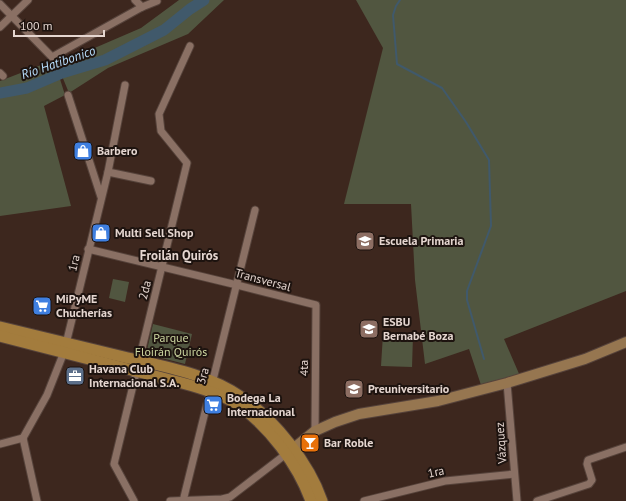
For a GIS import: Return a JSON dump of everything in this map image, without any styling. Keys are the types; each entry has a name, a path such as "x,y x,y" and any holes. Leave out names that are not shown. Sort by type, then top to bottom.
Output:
{"main road":[{"path":"0,327 65,347 138,365 182,383 211,386 241,396 263,414 314,482 322,501"},
{"path":"0,336 65,347"},
{"path":"290,451 315,431 359,414 438,401 507,383 585,360 626,342"},
{"path":"290,451 311,501"}],"street":[{"path":"0,28 28,0"},
{"path":"135,0 142,7"},
{"path":"0,4 52,56 142,7 157,1"},
{"name":"2da","path":"134,501 114,464 187,163 161,131 159,114 169,95 190,46"},
{"name":"1ra","path":"23,438 47,395 65,347 108,172 125,85"},
{"path":"68,95 101,197"},
{"path":"108,172 151,181"},
{"name":"3ra","path":"183,501 255,210"},
{"name":"Transversal","path":"88,249 316,305"},
{"name":"4ta","path":"315,431 316,305"},
{"name":"Vázquez","path":"507,383 517,501"},
{"path":"0,444 23,438 37,501"},
{"path":"537,501 589,484 592,480 587,464 588,460 626,447"},
{"path":"170,501 223,500 237,497 290,451"},
{"name":"1ra","path":"364,501 445,481 514,474"}],"green space":[{"path":"179,0 224,0 188,34 108,68 69,93 55,59 76,56 141,28"},
{"path":"356,0 626,0 626,291 504,339 520,376 482,388 469,349 425,364 415,280 411,204 344,204 383,48"},
{"path":"54,60 65,95 44,106 71,206 0,216 0,81"},
{"path":"113,279 129,282 125,302 109,298"},
{"name":"Parque Floirán Quirós","path":"153,324 192,334 185,364 146,354"},
{"path":"383,334 413,335 412,367 381,366"}],"waterway":[{"name":"Río Hatibonico","path":"0,93 27,88 62,73 105,60 164,30 204,0"},
{"path":"400,0 393,15 397,64 442,88 466,122 489,160 491,226 467,291 467,300 484,359"}],"place":[{"name":"Barbero","path":"83,151"},
{"name":"Multi Sell Shop","path":"101,233"},
{"name":"Escuela Primaria","path":"365,241"},
{"name":"MiPyME Chucherías","path":"42,306"},
{"name":"ESBU Bernabé Boza","path":"369,329"},
{"name":"Havana Club Internacional S.A.","path":"75,376"},
{"name":"Preuniversitario","path":"354,389"},
{"name":"Bodega La Internacional","path":"213,405"},
{"name":"Bar Roble","path":"310,443"}],"district":[{"name":"Froilán Quirós","path":"179,255"}]}
